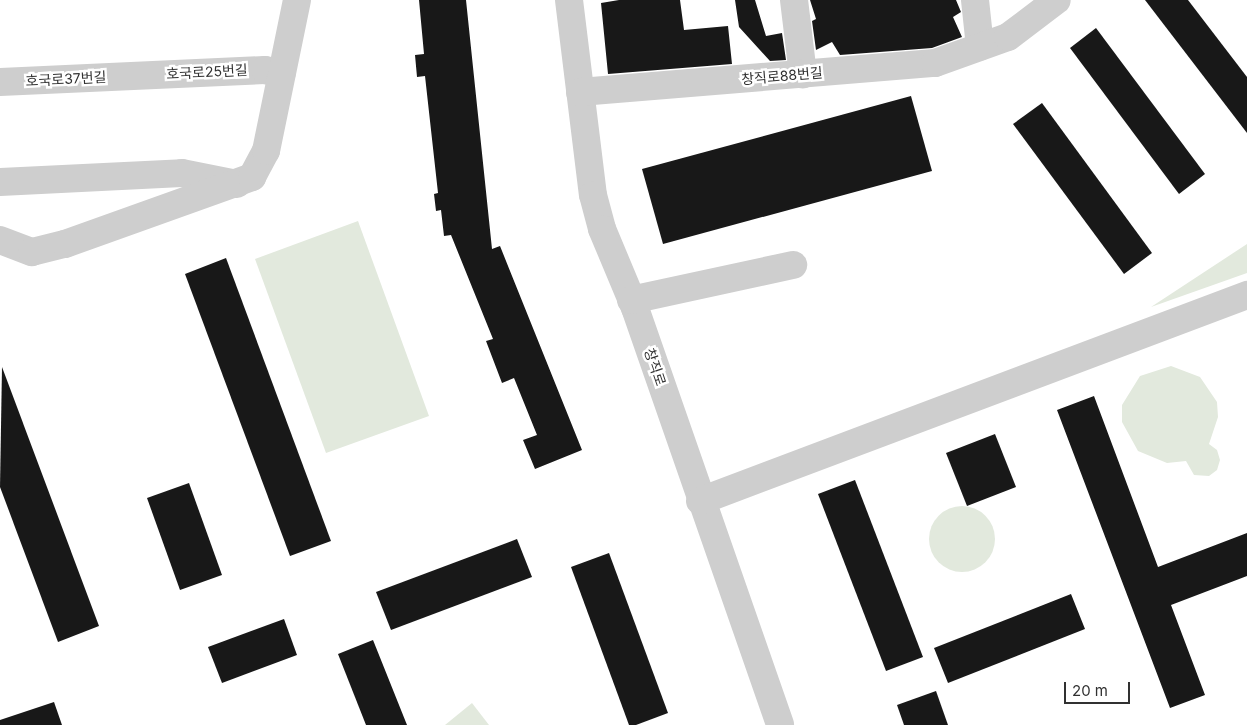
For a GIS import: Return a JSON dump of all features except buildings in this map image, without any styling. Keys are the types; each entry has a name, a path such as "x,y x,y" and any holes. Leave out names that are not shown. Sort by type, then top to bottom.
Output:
{"street":[{"path":"6,245 65,244 238,184 252,177 266,151 297,0"},
{"name":"창직로","path":"569,0 593,195 780,725"},
{"path":"794,0 803,74"},
{"path":"975,0 980,47"},
{"name":"창직로88번길","path":"580,92 935,63 1008,37 1057,0"},
{"name":"호국로25번길","path":"131,76 265,70 282,74"},
{"name":"호국로37번길","path":"0,82 131,76"},
{"path":"0,182 182,173 238,184"},
{"path":"631,300 793,265"},
{"path":"700,501 1247,294"}],"shaded area":[{"path":"358,221 429,416 326,453 255,259"},
{"path":"1247,244 1247,273 1151,307"},
{"path":"1171,366 1200,377 1217,402 1218,417 1209,444 1217,450 1220,460 1217,470 1209,476 1194,475 1186,461 1167,463 1138,451 1122,422 1122,405 1140,376"},
{"path":"955,506 969,506 981,511 990,520 995,532 993,552 986,563 969,572 955,572 943,567 934,558 929,546 929,532 934,520 943,511"},
{"path":"472,703 489,725 445,725"}]}
